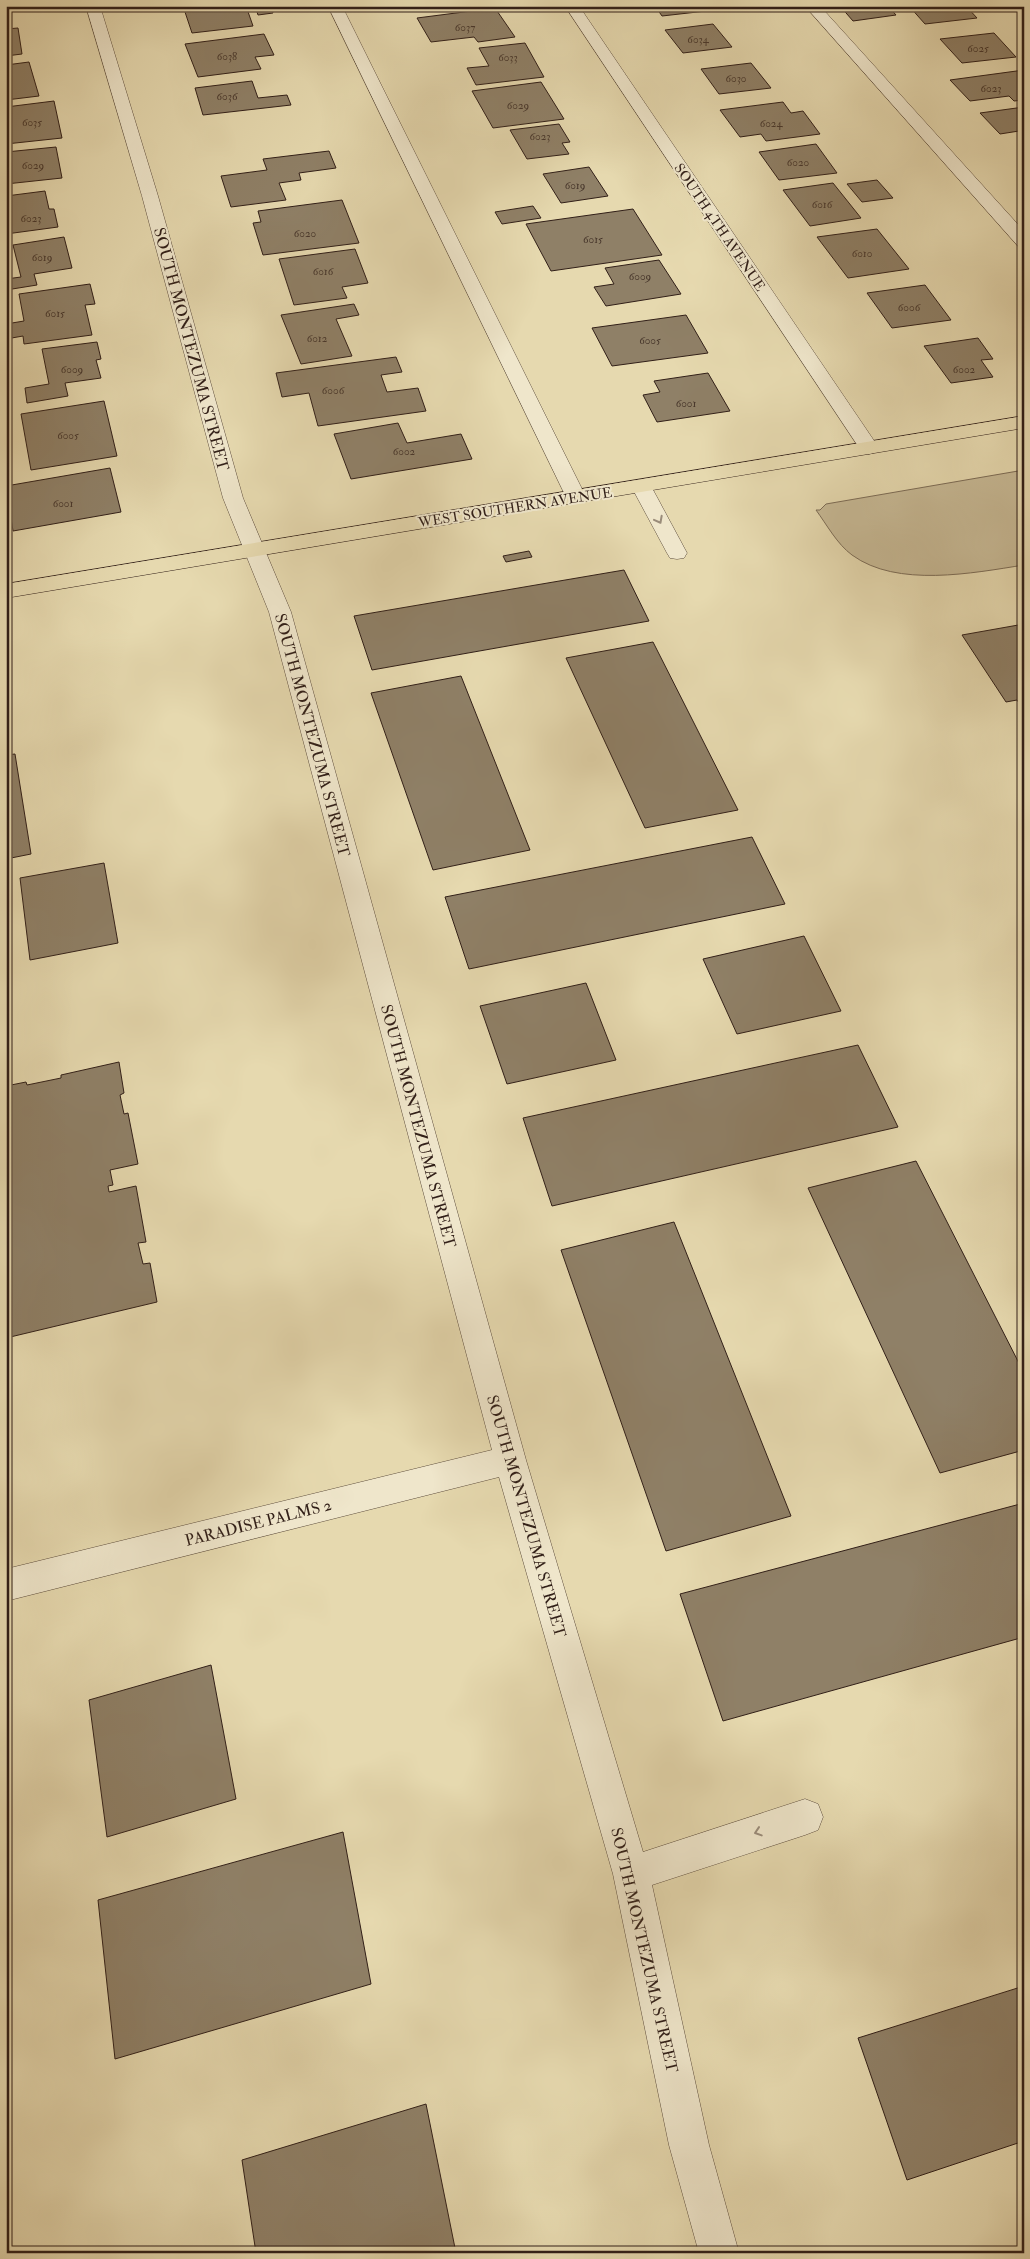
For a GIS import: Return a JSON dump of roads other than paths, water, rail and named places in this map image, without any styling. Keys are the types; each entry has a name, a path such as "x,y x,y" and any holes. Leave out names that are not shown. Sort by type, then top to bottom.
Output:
{"main road":[{"name":"WEST SOUTHERN AVENUE","path":"6,591 1024,422"}],"street":[{"name":"SOUTH MONTEZUMA STREET","path":"93,6 150,196 233,498 280,611 510,1460 631,1874 689,2145 720,2253"},
{"path":"335,6 576,497"},
{"name":"SOUTH 4TH AVENUE","path":"572,6 869,448"},
{"path":"812,6 1024,242"},
{"path":"641,486 678,553"},
{"name":"PARADISE PALMS 2","path":"6,1585 510,1460"},
{"path":"631,1874 805,1817"}]}
